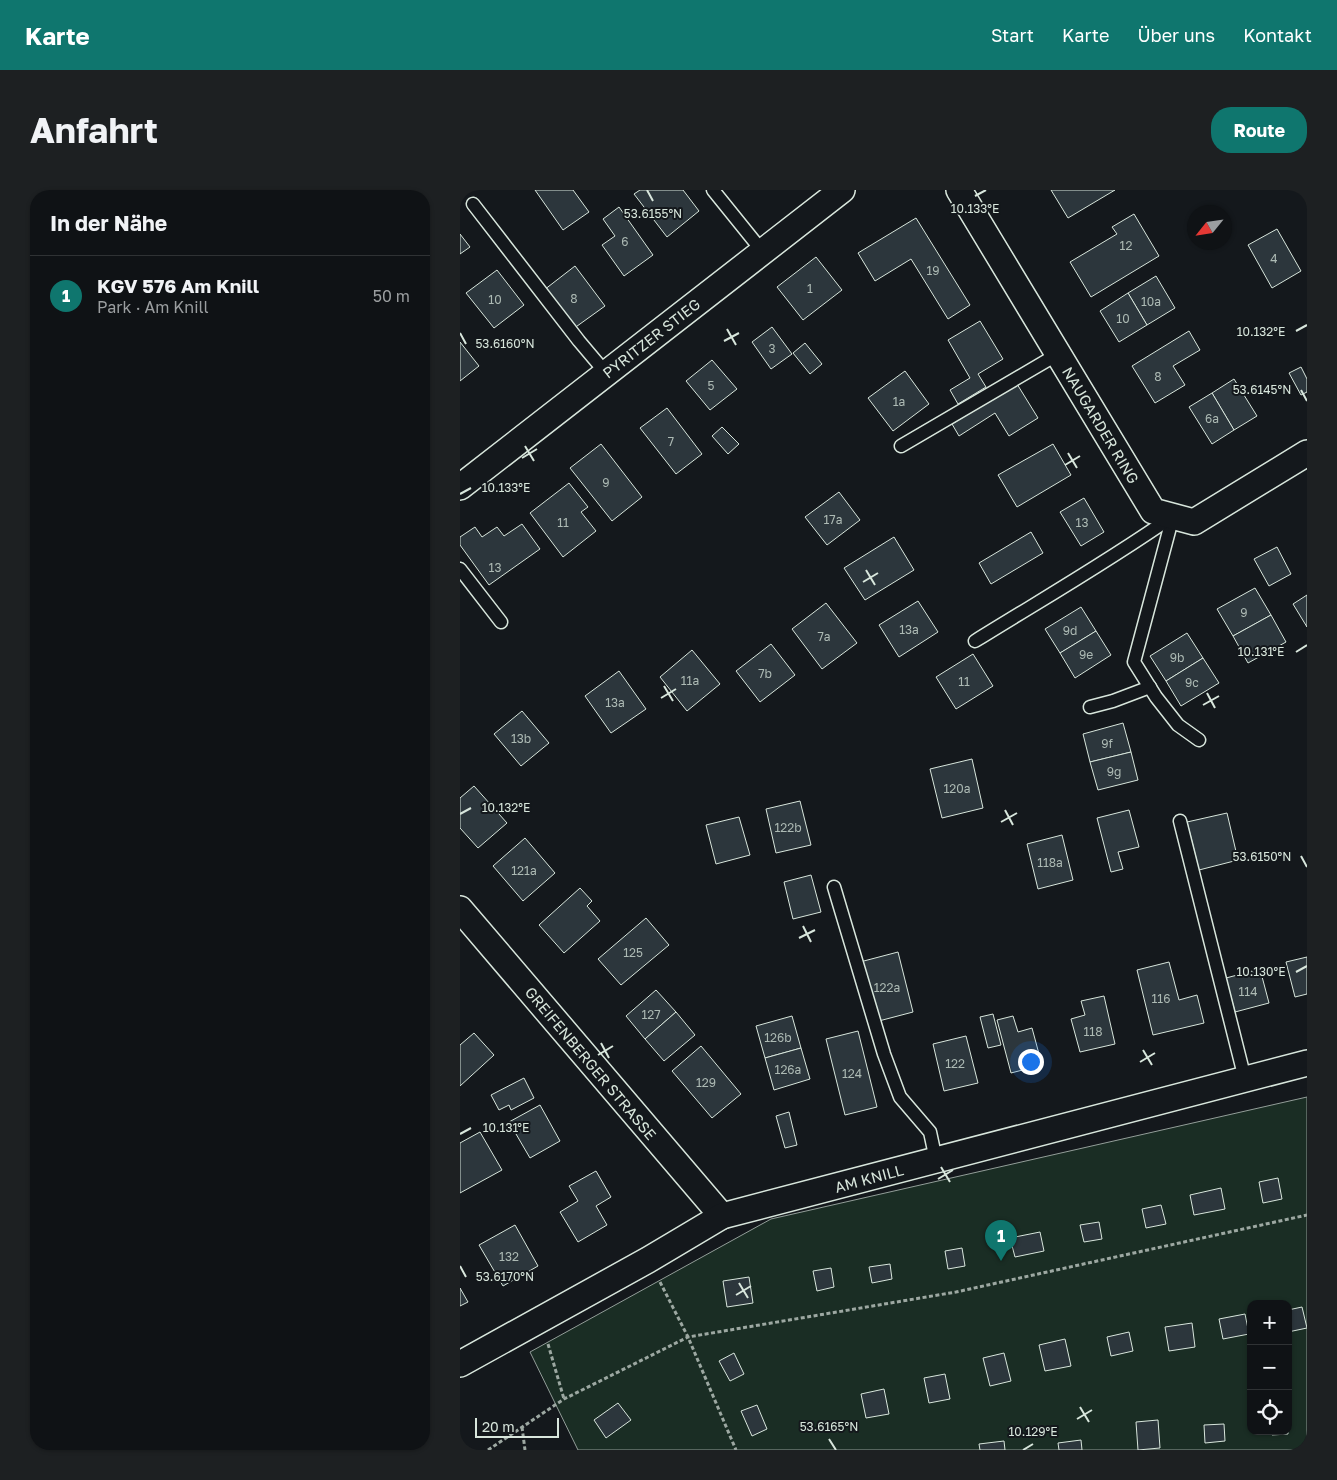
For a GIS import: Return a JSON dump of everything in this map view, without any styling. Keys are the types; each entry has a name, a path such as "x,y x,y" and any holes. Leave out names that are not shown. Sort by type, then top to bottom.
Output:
{"street":[{"name":"PYRITZER STIEG","path":"460,487 842,190"},
{"name":"NAUGARDER RING","path":"959,190 1153,511 1194,522 1307,453"},
{"name":"GREIFENBERGER STRASSE","path":"460,909 722,1216"},
{"name":"AM KNILL","path":"460,1364 648,1260 722,1216 1307,1063"}],"lane":[{"path":"713,190 763,252"},
{"path":"473,204 579,342 606,373"},
{"path":"901,446 1058,354"},
{"path":"975,640 1086,574 1173,516"},
{"path":"1173,516 1134,662 1178,725 1199,740"},
{"path":"460,570 501,622"},
{"path":"1090,707 1113,701 1150,687"},
{"path":"1180,821 1245,1079"},
{"path":"834,887 887,1063 900,1097 930,1132 936,1160"}],"path":[{"path":"488,1450 564,1399 688,1337 956,1292 1307,1215"},
{"path":"648,1260 688,1337 736,1450"},
{"path":"541,1318 564,1399"},
{"path":"522,1427 525,1450"}],"green space":[{"path":"1307,1097 1307,1450 578,1450 530,1352 771,1219"}],"building":[{"path":"535,190 573,190 589,212 563,230"},
{"path":"640,190 683,190 699,211 667,237 634,194"},
{"path":"1051,190 1115,190 1068,218"},
{"path":"619,207 653,255 624,276 602,245 615,236 603,219"},
{"path":"1134,214 1159,256 1091,297 1070,262 1117,234 1112,227"},
{"path":"916,218 970,305 948,319 911,259 875,281 858,253"},
{"path":"1277,229 1301,271 1272,288 1248,245"},
{"path":"460,234 470,247 460,254"},
{"path":"816,257 842,290 803,320 777,287"},
{"path":"575,266 605,306 573,329 544,290"},
{"path":"497,270 524,305 494,328 466,293"},
{"path":"1156,276 1175,308 1147,325 1128,293"},
{"path":"1128,293 1147,325 1119,342 1100,311"},
{"path":"980,321 1003,359 978,374 986,387 958,404 950,390 970,378 948,340"},
{"path":"772,327 792,354 771,369 752,342"},
{"path":"1189,331 1200,350 1173,366 1185,385 1155,403 1132,366"},
{"path":"460,342 479,366 460,381"},
{"path":"805,343 822,364 810,374 793,353"},
{"path":"712,360 737,389 710,410 686,381"},
{"path":"1301,367 1307,379 1307,392 1301,395 1289,373"},
{"path":"905,371 929,404 893,431 868,398"},
{"path":"1234,379 1257,416 1234,430 1212,393"},
{"path":"1017,384 1038,418 1009,436 995,413 959,436 952,424"},
{"path":"1212,393 1234,430 1212,444 1189,407"},
{"path":"667,408 702,454 676,474 640,428"},
{"path":"722,427 739,444 728,454 712,436"},
{"path":"601,444 642,497 612,521 570,468"},
{"path":"1053,444 1071,475 1017,507 998,475"},
{"path":"569,483 588,507 581,512 596,531 563,557 530,513"},
{"path":"839,492 860,520 827,545 805,517"},
{"path":"1084,498 1104,532 1081,546 1060,512"},
{"path":"522,524 540,549 489,585 460,545 460,537 475,527 482,537 497,527 504,536"},
{"path":"1031,532 1043,553 991,584 979,563"},
{"path":"894,537 914,570 865,600 844,568"},
{"path":"1277,547 1291,574 1269,586 1254,559"},
{"path":"1255,588 1271,615 1233,636 1217,609"},
{"path":"1307,595 1307,627 1293,604"},
{"path":"918,601 938,632 899,657 879,625"},
{"path":"826,603 857,643 822,669 792,629"},
{"path":"1081,607 1096,631 1060,653 1045,629"},
{"path":"1271,615 1286,642 1248,663 1233,636"},
{"path":"1096,631 1111,655 1075,678 1060,653"},
{"path":"1187,633 1203,658 1166,681 1150,656"},
{"path":"771,644 795,675 760,702 736,671"},
{"path":"692,650 720,684 687,711 660,677"},
{"path":"973,654 993,686 956,709 936,677"},
{"path":"1203,658 1219,683 1181,706 1166,681"},
{"path":"619,671 646,709 611,733 585,696"},
{"path":"522,711 549,743 521,766 494,734"},
{"path":"1123,723 1131,752 1090,762 1083,734"},
{"path":"1131,752 1138,780 1098,790 1090,762"},
{"path":"972,759 983,808 942,818 930,769"},
{"path":"474,786 507,823 478,848 460,828 460,798"},
{"path":"800,801 811,845 776,853 766,809"},
{"path":"1129,810 1139,847 1118,852 1123,869 1111,872 1097,818"},
{"path":"1227,813 1238,860 1199,870 1187,822"},
{"path":"739,817 750,855 716,864 706,825"},
{"path":"1062,835 1073,880 1038,889 1027,844"},
{"path":"525,838 555,873 523,901 493,866"},
{"path":"811,875 821,912 793,919 784,882"},
{"path":"580,888 592,901 587,906 600,921 564,953 539,925"},
{"path":"646,918 669,945 621,985 598,959"},
{"path":"898,952 913,1012 875,1022 860,962"},
{"path":"1307,957 1307,994 1295,997 1286,962"},
{"path":"1169,962 1179,1000 1197,995 1204,1023 1153,1035 1137,970"},
{"path":"1260,969 1269,1003 1235,1012 1226,978"},
{"path":"656,990 676,1012 645,1039 626,1016"},
{"path":"1104,996 1115,1044 1080,1052 1071,1019 1085,1015 1081,1001"},
{"path":"676,1012 695,1035 664,1061 645,1039"},
{"path":"993,1014 1001,1045 988,1048 980,1017"},
{"path":"792,1016 801,1048 765,1058 756,1026"},
{"path":"1013,1016 1018,1032 1032,1028 1042,1065 1011,1073 997,1020"},
{"path":"858,1031 877,1107 845,1115 826,1039"},
{"path":"474,1033 494,1055 460,1086 460,1045"},
{"path":"966,1036 978,1083 944,1091 933,1044"},
{"path":"701,1046 741,1094 712,1118 672,1071"},
{"path":"801,1048 810,1079 774,1090 765,1058"},
{"path":"524,1078 534,1098 511,1110 509,1105 499,1110 491,1095"},
{"path":"540,1105 560,1141 530,1158 509,1122"},
{"path":"789,1112 797,1145 785,1148 776,1116"},
{"path":"480,1132 502,1170 460,1193 460,1143"},
{"path":"596,1171 611,1197 596,1206 607,1225 578,1242 560,1212 578,1201 569,1186"},
{"path":"1278,1178 1282,1199 1263,1203 1259,1182"},
{"path":"1221,1188 1225,1209 1194,1215 1190,1195"},
{"path":"1161,1205 1166,1224 1146,1228 1142,1209"},
{"path":"1099,1222 1102,1239 1084,1242 1080,1225"},
{"path":"515,1225 538,1266 503,1286 479,1245"},
{"path":"1040,1232 1044,1251 1015,1257 1010,1238"},
{"path":"962,1248 965,1266 948,1269 945,1251"},
{"path":"890,1264 892,1279 872,1283 869,1267"},
{"path":"831,1268 834,1287 817,1291 813,1271"},
{"path":"749,1277 753,1303 727,1307 723,1281"},
{"path":"460,1288 468,1302 460,1306"},
{"path":"1302,1307 1307,1328 1292,1331 1292,1309"},
{"path":"1245,1314 1247,1334 1223,1339 1219,1319"},
{"path":"1192,1323 1195,1347 1169,1351 1165,1327"},
{"path":"1129,1332 1133,1351 1111,1356 1107,1337"},
{"path":"1065,1339 1071,1366 1045,1371 1039,1345"},
{"path":"734,1353 744,1374 730,1381 719,1361"},
{"path":"1004,1353 1011,1381 990,1386 983,1358"},
{"path":"945,1374 950,1399 929,1403 924,1378"},
{"path":"884,1389 889,1414 866,1418 861,1394"},
{"path":"618,1403 631,1420 606,1438 594,1420"},
{"path":"757,1405 767,1429 752,1436 741,1411"},
{"path":"1158,1420 1160,1448 1138,1450 1136,1422"},
{"path":"1224,1424 1225,1441 1205,1443 1204,1425"},
{"path":"1081,1440 1082,1450 1059,1450 1058,1443"},
{"path":"1004,1441 1005,1450 980,1450 979,1444"}],"place":[{"name":"KGV 576 Am Knill","path":"1001,1261"}]}
